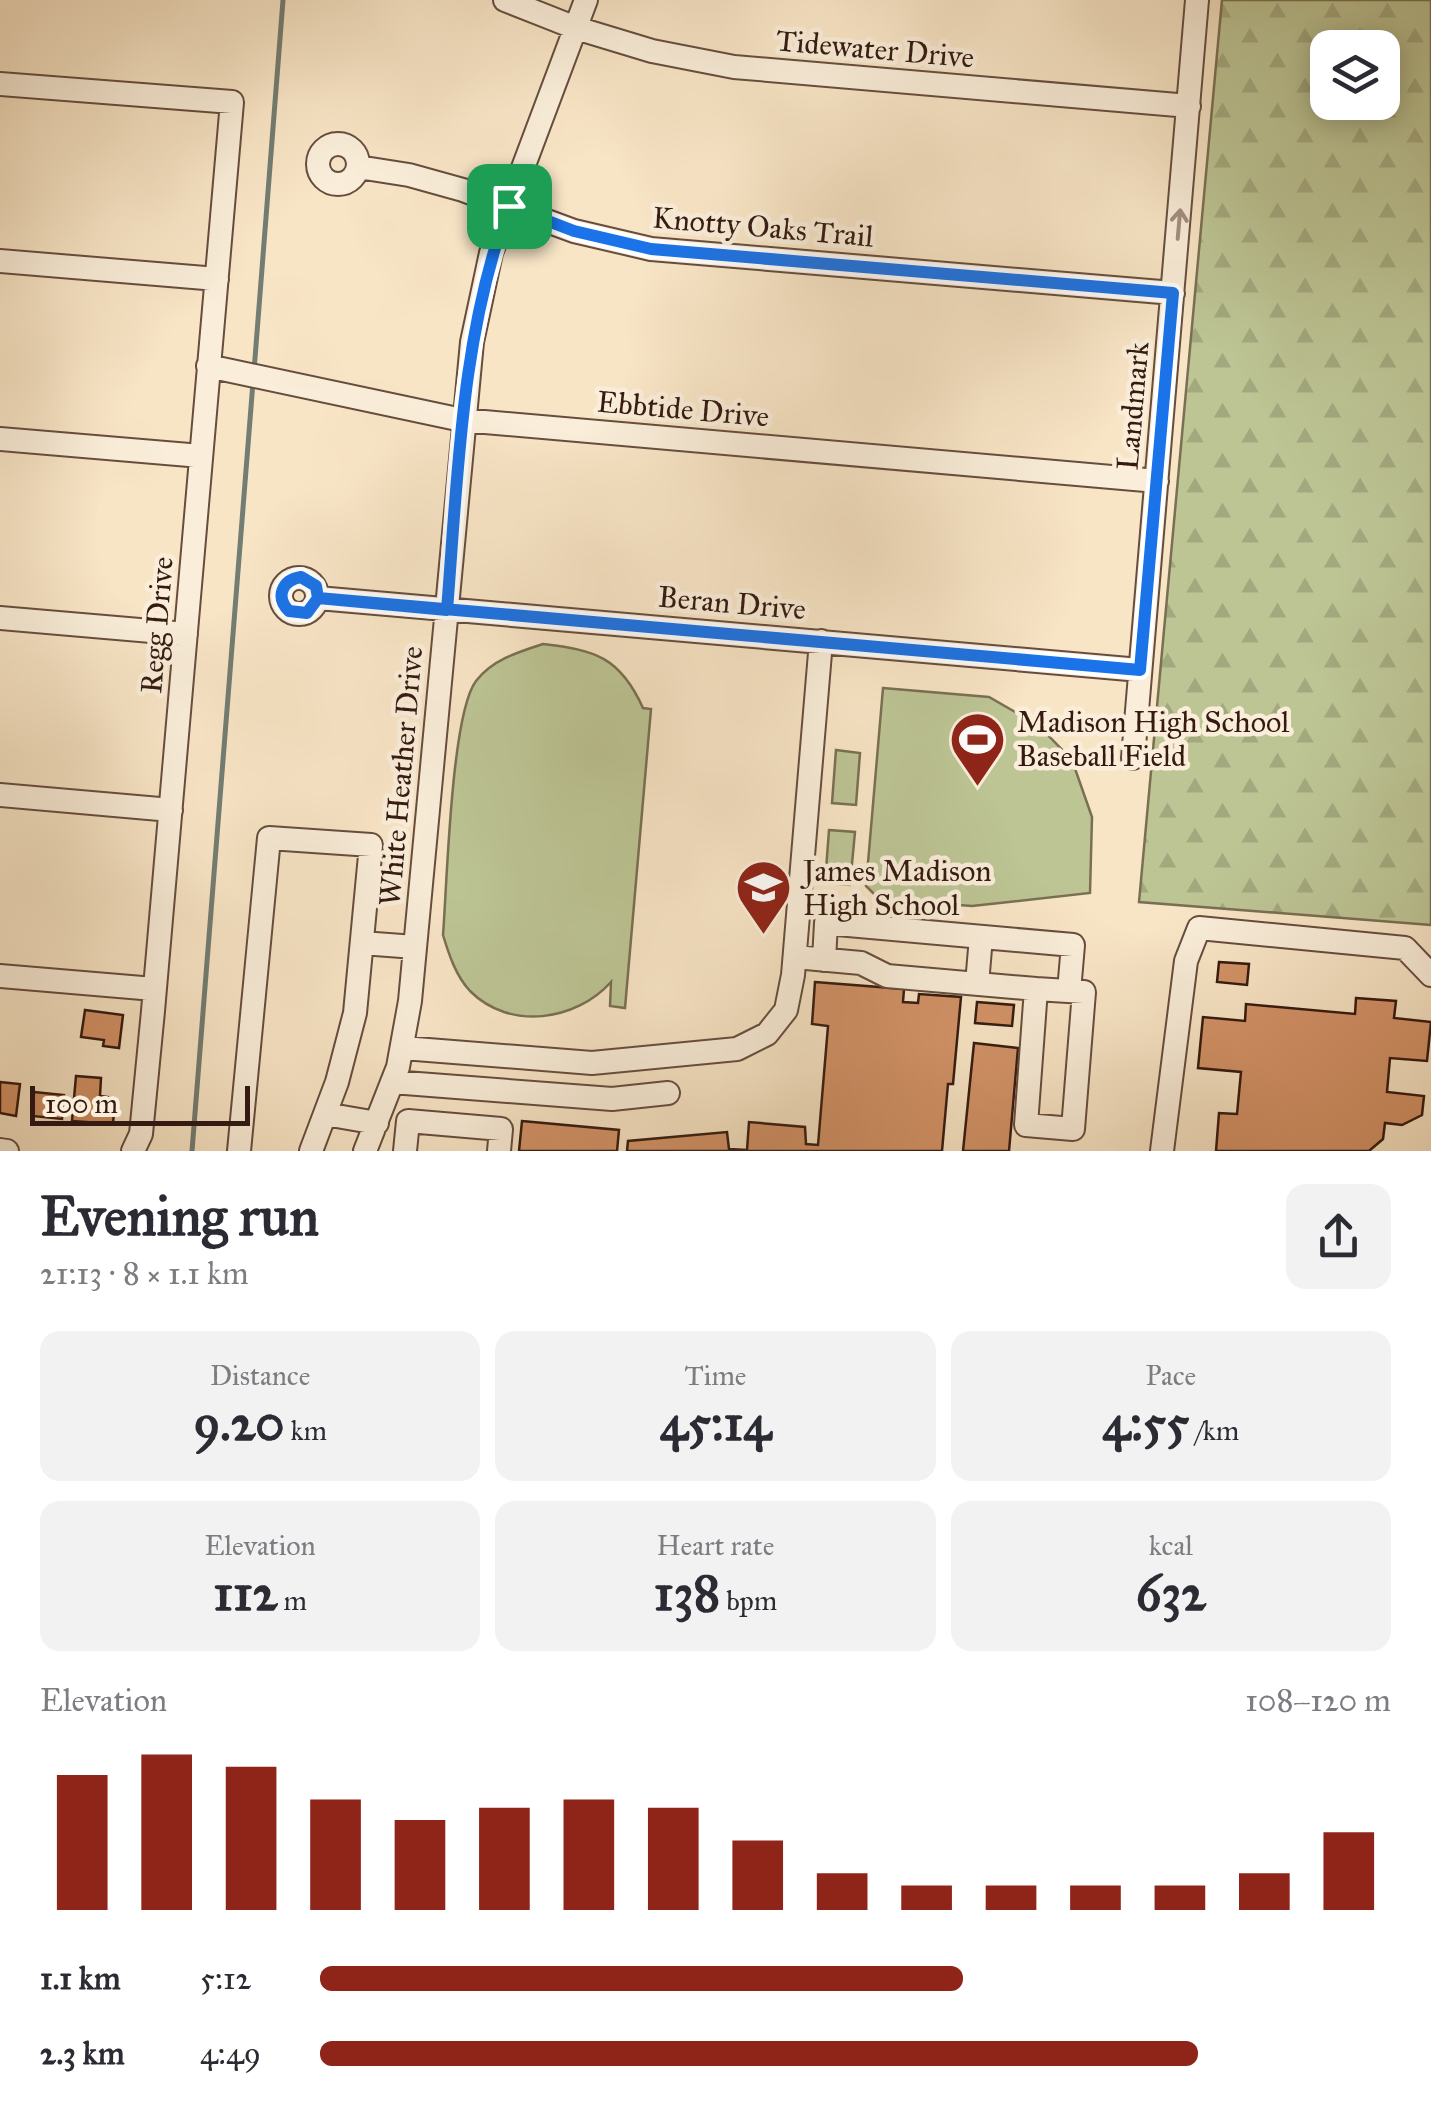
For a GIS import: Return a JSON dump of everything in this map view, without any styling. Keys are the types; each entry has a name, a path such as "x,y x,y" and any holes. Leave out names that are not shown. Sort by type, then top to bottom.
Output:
{"street":[{"name":"Tidewater Drive","path":"505,0 576,28 652,51 734,67 1190,106"},
{"name":"White Heather Drive","path":"365,1151 403,1048 472,342 492,253 586,0"},
{"name":"Landmark","path":"1133,758 1197,0"},
{"name":"Regg Drive","path":"0,84 232,102 141,1134 133,1151"},
{"name":"Knotty Oaks Trail","path":"358,167 410,175 574,231 651,249 1173,293"},
{"path":"0,260 217,279"},
{"name":"Ebbtide Drive","path":"208,366 462,420 1157,481"},
{"path":"0,439 202,456"},
{"name":"Beran Drive","path":"318,598 1140,670"},
{"path":"0,618 186,634"},
{"path":"403,1048 592,1063 737,1049 767,1034 786,1010 794,957 822,641"},
{"path":"0,795 171,810"},
{"path":"240,1151 269,838 370,845 355,1013 337,1082 311,1151"},
{"path":"824,960 826,923 1073,945 1069,991"},
{"path":"1162,1151 1186,962 1199,928 1405,948 1431,975"},
{"path":"977,984 981,937"},
{"path":"362,943 415,947"},
{"path":"794,957 861,963 887,976 1084,992 1074,1129 1026,1124 1036,989"},
{"path":"0,976 154,989"},
{"path":"392,1082 597,1098 668,1094"},
{"path":"325,1114 501,1129 500,1151"},
{"path":"405,1151 408,1121"}],"green space":[{"path":"1222,0 1431,0 1431,925 1139,902"},
{"path":"543,644 577,649 604,659 625,677 643,708 651,709 625,1008 610,1006 611,982 597,995 562,1013 523,1016 504,1012 486,1004 465,985 443,935 456,763 468,699 476,681 490,667"},
{"name":"Madison High School Baseball Field","path":"883,688 989,697 1038,725 1072,760 1092,817 1090,893 972,906 879,899 866,886"},
{"path":"836,750 860,753 856,805 832,803"},
{"path":"829,830 855,832 850,885 825,883"}],"building":[{"path":"1219,962 1249,964 1247,985 1217,982"},
{"path":"815,982 904,989 903,1002 918,1003 919,994 961,997 942,1151 627,1151 628,1141 727,1132 729,1149 747,1150 749,1122 805,1127 806,1144 818,1145 828,1026 812,1024"},
{"path":"1356,998 1396,1001 1394,1018 1431,1022 1427,1061 1390,1058 1387,1092 1424,1096 1422,1115 1402,1125 1385,1123 1383,1139 1369,1151 1216,1151 1219,1113 1237,1114 1241,1072 1198,1068 1203,1017 1245,1021 1246,1004 1355,1014"},
{"path":"977,1002 1014,1005 1012,1026 975,1023"},
{"path":"85,1010 123,1015 119,1048 103,1046 104,1040 81,1037"},
{"path":"974,1043 1018,1048 1009,1151 963,1151"},
{"path":"76,1076 101,1078 100,1096 115,1098 113,1124 72,1121"},
{"path":"0,1082 20,1084 16,1116 0,1113"},
{"path":"34,1092 64,1095 62,1119 32,1116"},
{"path":"522,1121 619,1130 617,1151 519,1151"}],"waterway":[{"path":"254,371 283,0"},
{"path":"192,1151 253,382"}],"place":[{"name":"Madison High School Baseball Field","path":"978,788"},
{"name":"James Madison High School","path":"764,937"}],"route":[{"path":"509,206 492,253 472,342 447,610 318,598 307,613 289,611 280,595 282,589 289,580 301,577 316,586 318,598 447,610 822,641 1140,670 1173,293 651,249 574,231 509,206"}]}
